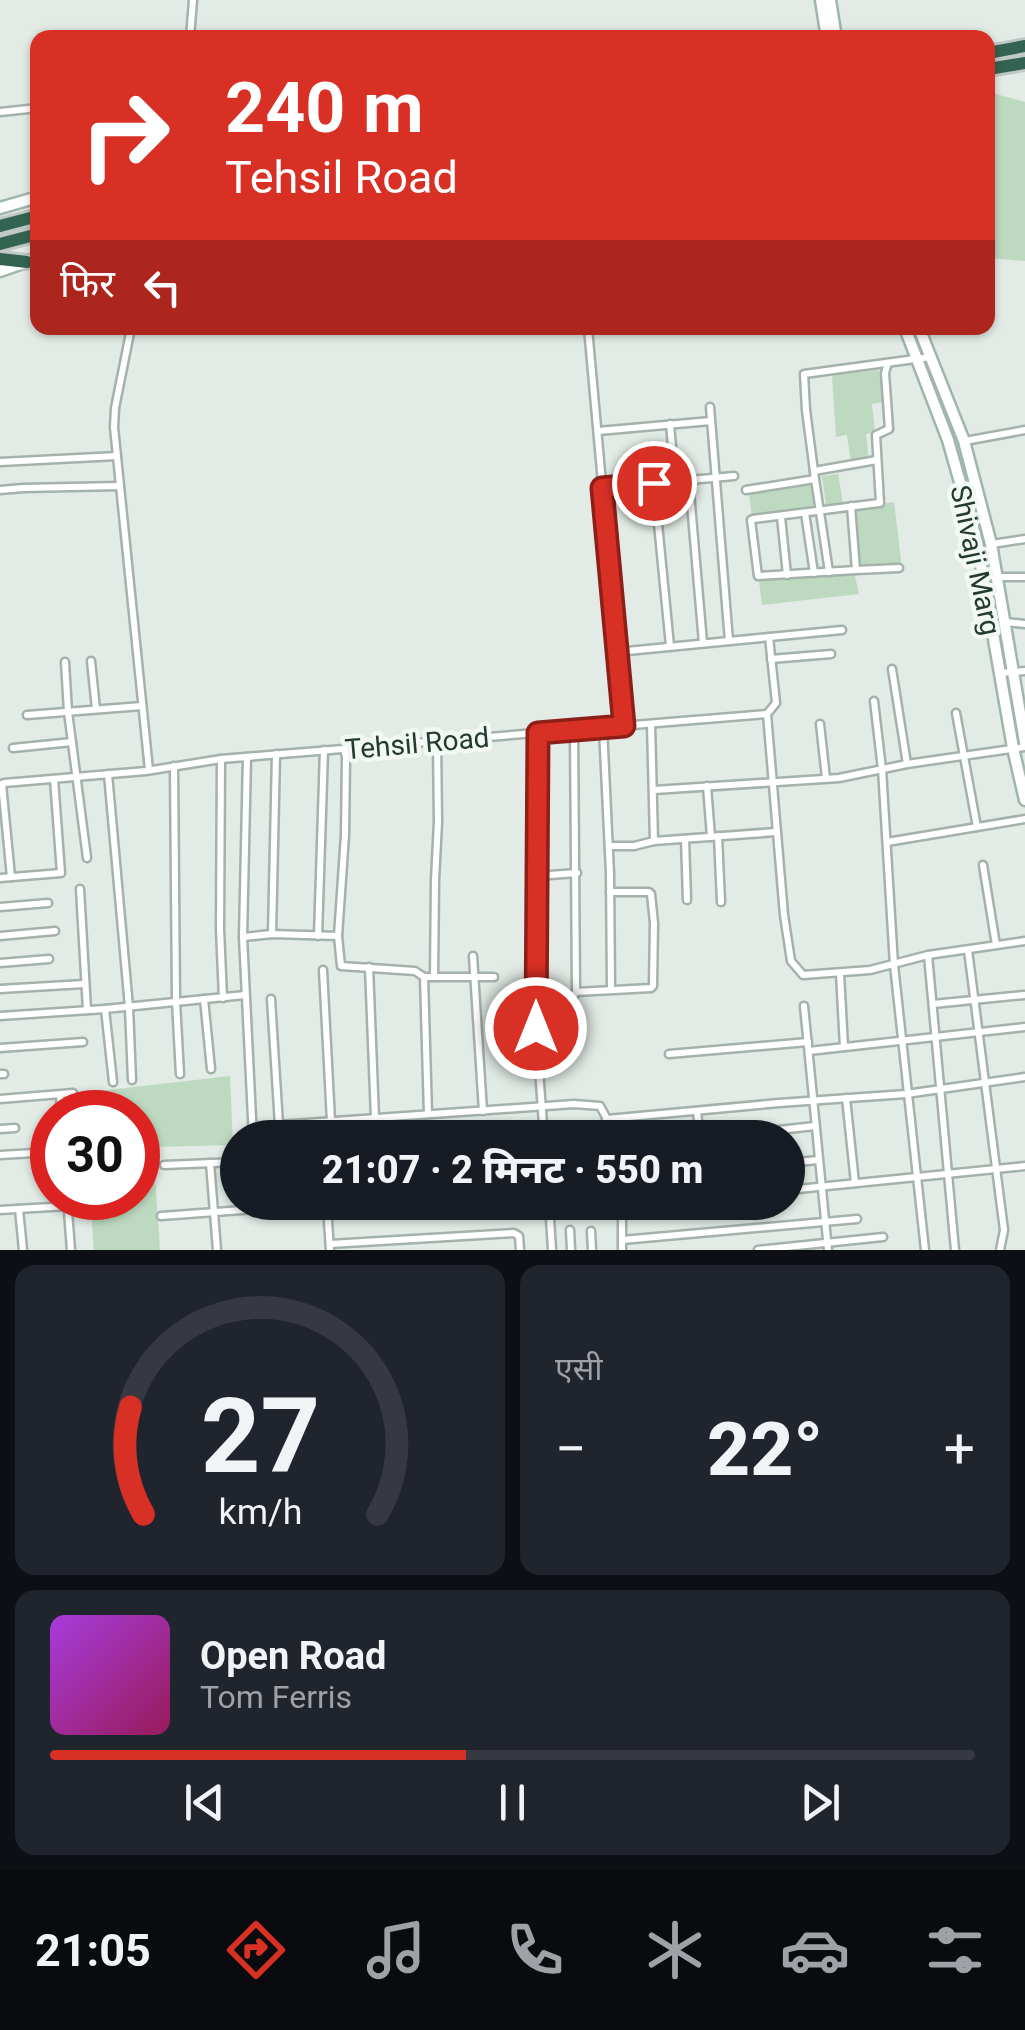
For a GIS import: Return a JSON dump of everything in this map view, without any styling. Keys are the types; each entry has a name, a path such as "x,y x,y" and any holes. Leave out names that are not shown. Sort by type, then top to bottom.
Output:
{"highway":[{"path":"995,52 1025,46"},
{"path":"995,68 1025,63"},
{"path":"0,226 30,218"},
{"path":"0,244 30,236"},
{"path":"0,259 30,260"}],"main road":[{"path":"821,0 826,30"},
{"path":"830,0 835,30"},
{"path":"0,208 30,199"},
{"path":"0,270 30,261"},
{"name":"Shivaji Marg","path":"907,335 948,440 977,542 1000,674 1021,745"},
{"name":"Shivaji Marg","path":"922,335 964,441 991,544 1005,622 1019,671 1025,800"}],"street":[{"path":"191,30 193,0"},
{"path":"0,112 30,109"},
{"path":"130,335 115,408 117,456 148,770"},
{"path":"589,335 624,726"},
{"path":"829,572 804,374 930,357"},
{"path":"888,363 889,429 876,435 880,503 750,522 758,576 899,568"},
{"path":"710,407 729,641"},
{"path":"597,430 711,421"},
{"path":"670,424 675,481"},
{"path":"964,441 1025,430"},
{"path":"0,462 117,456"},
{"path":"746,490 877,460"},
{"path":"602,488 734,476"},
{"path":"689,481 703,643"},
{"path":"654,483 670,646"},
{"path":"0,490 120,486"},
{"path":"850,506 856,570"},
{"path":"805,513 814,573"},
{"path":"781,516 787,575"},
{"path":"991,544 1025,539"},
{"path":"997,577 1025,577"},
{"path":"1005,622 1025,624"},
{"path":"617,652 842,630"},
{"path":"769,637 776,703 767,714 771,781 791,962 803,975 840,973 1025,941"},
{"path":"771,659 831,654"},
{"path":"91,661 96,710"},
{"path":"64,662 87,858"},
{"path":"892,669 907,764"},
{"path":"1000,674 1019,671"},
{"path":"874,701 894,965 925,1250"},
{"path":"27,715 142,706"},
{"path":"956,713 977,826"},
{"name":"Tehsil Road","path":"1,786 221,759 767,714"},
{"path":"651,724 654,841"},
{"path":"820,724 826,778"},
{"path":"604,728 611,990"},
{"path":"536,998 574,996 576,992 574,730"},
{"path":"538,733 536,1028 543,1120"},
{"path":"434,977 437,741"},
{"path":"13,748 72,742"},
{"path":"654,790 826,778 1021,745"},
{"path":"344,749 340,966 415,971 424,977 494,977"},
{"path":"318,936 324,750"},
{"path":"272,934 276,754"},
{"path":"247,757 243,937 252,1120"},
{"path":"221,759 223,998"},
{"path":"174,765 180,1074"},
{"path":"108,774 132,1080"},
{"path":"0,878 62,873 54,779"},
{"path":"1,786 12,878"},
{"path":"708,786 721,902"},
{"path":"887,842 1025,818"},
{"path":"609,846 776,832"},
{"path":"685,839 687,900"},
{"path":"983,865 996,945"},
{"path":"536,876 577,873"},
{"path":"80,889 87,1010"},
{"path":"576,992 652,987 651,894 610,892"},
{"path":"0,907 48,903"},
{"path":"0,936 55,931"},
{"path":"243,937 338,936"},
{"path":"968,950 1004,1233 1000,1250"},
{"path":"928,955 955,1250"},
{"path":"473,956 483,1110"},
{"path":"0,963 49,959"},
{"path":"368,968 375,1118"},
{"path":"323,970 331,1120"},
{"path":"840,973 844,1047"},
{"path":"424,977 428,1114"},
{"path":"0,988 84,984"},
{"path":"0,1016 244,995"},
{"path":"933,1004 1024,995"},
{"path":"204,999 210,1069"},
{"path":"272,999 279,1120"},
{"path":"804,1006 828,1246"},
{"path":"106,1009 112,1082"},
{"path":"670,1054 844,1047 1025,1027"},
{"path":"0,1048 83,1042"},
{"path":"346,1120 598,1105 606,1119 907,1093 1025,1077"},
{"path":"0,1099 30,1097"},
{"path":"846,1098 855,1184"},
{"path":"697,1110 699,1120"},
{"path":"805,1127 815,1126"},
{"path":"0,1129 15,1128"},
{"path":"0,1155 30,1153"},
{"path":"805,1161 818,1160"},
{"path":"164,1165 220,1163"},
{"path":"210,1164 217,1250"},
{"path":"805,1188 1025,1166"},
{"path":"161,1216 323,1204 328,1207 330,1247 514,1232 519,1236 520,1250"},
{"path":"0,1210 30,1207"},
{"path":"19,1209 23,1250"},
{"path":"622,1240 856,1219"},
{"path":"68,1220 70,1250"},
{"path":"550,1220 552,1250"},
{"path":"620,1220 622,1250"},
{"path":"570,1230 571,1250"},
{"path":"592,1231 592,1250"},
{"path":"442,1237 443,1250"},
{"path":"758,1250 828,1246 883,1237"}],"green space":[{"path":"995,94 1025,102 1025,261 995,259"},
{"path":"879,370 883,402 872,404 875,432 866,434 869,460 851,462 847,435 836,437 832,375"},
{"path":"838,474 843,503 826,505 822,476"},
{"path":"812,483 815,510 752,518 749,493"},
{"path":"894,502 902,568 857,573 850,510"},
{"path":"854,572 859,594 762,605 759,581"},
{"path":"230,1076 232,1120 220,1120 220,1145 160,1147 160,1090 108,1090"},
{"path":"92,1220 158,1220 160,1250 94,1250"}],"route":[{"path":"536,1028 538,733 624,726 602,488 654,483"}]}
